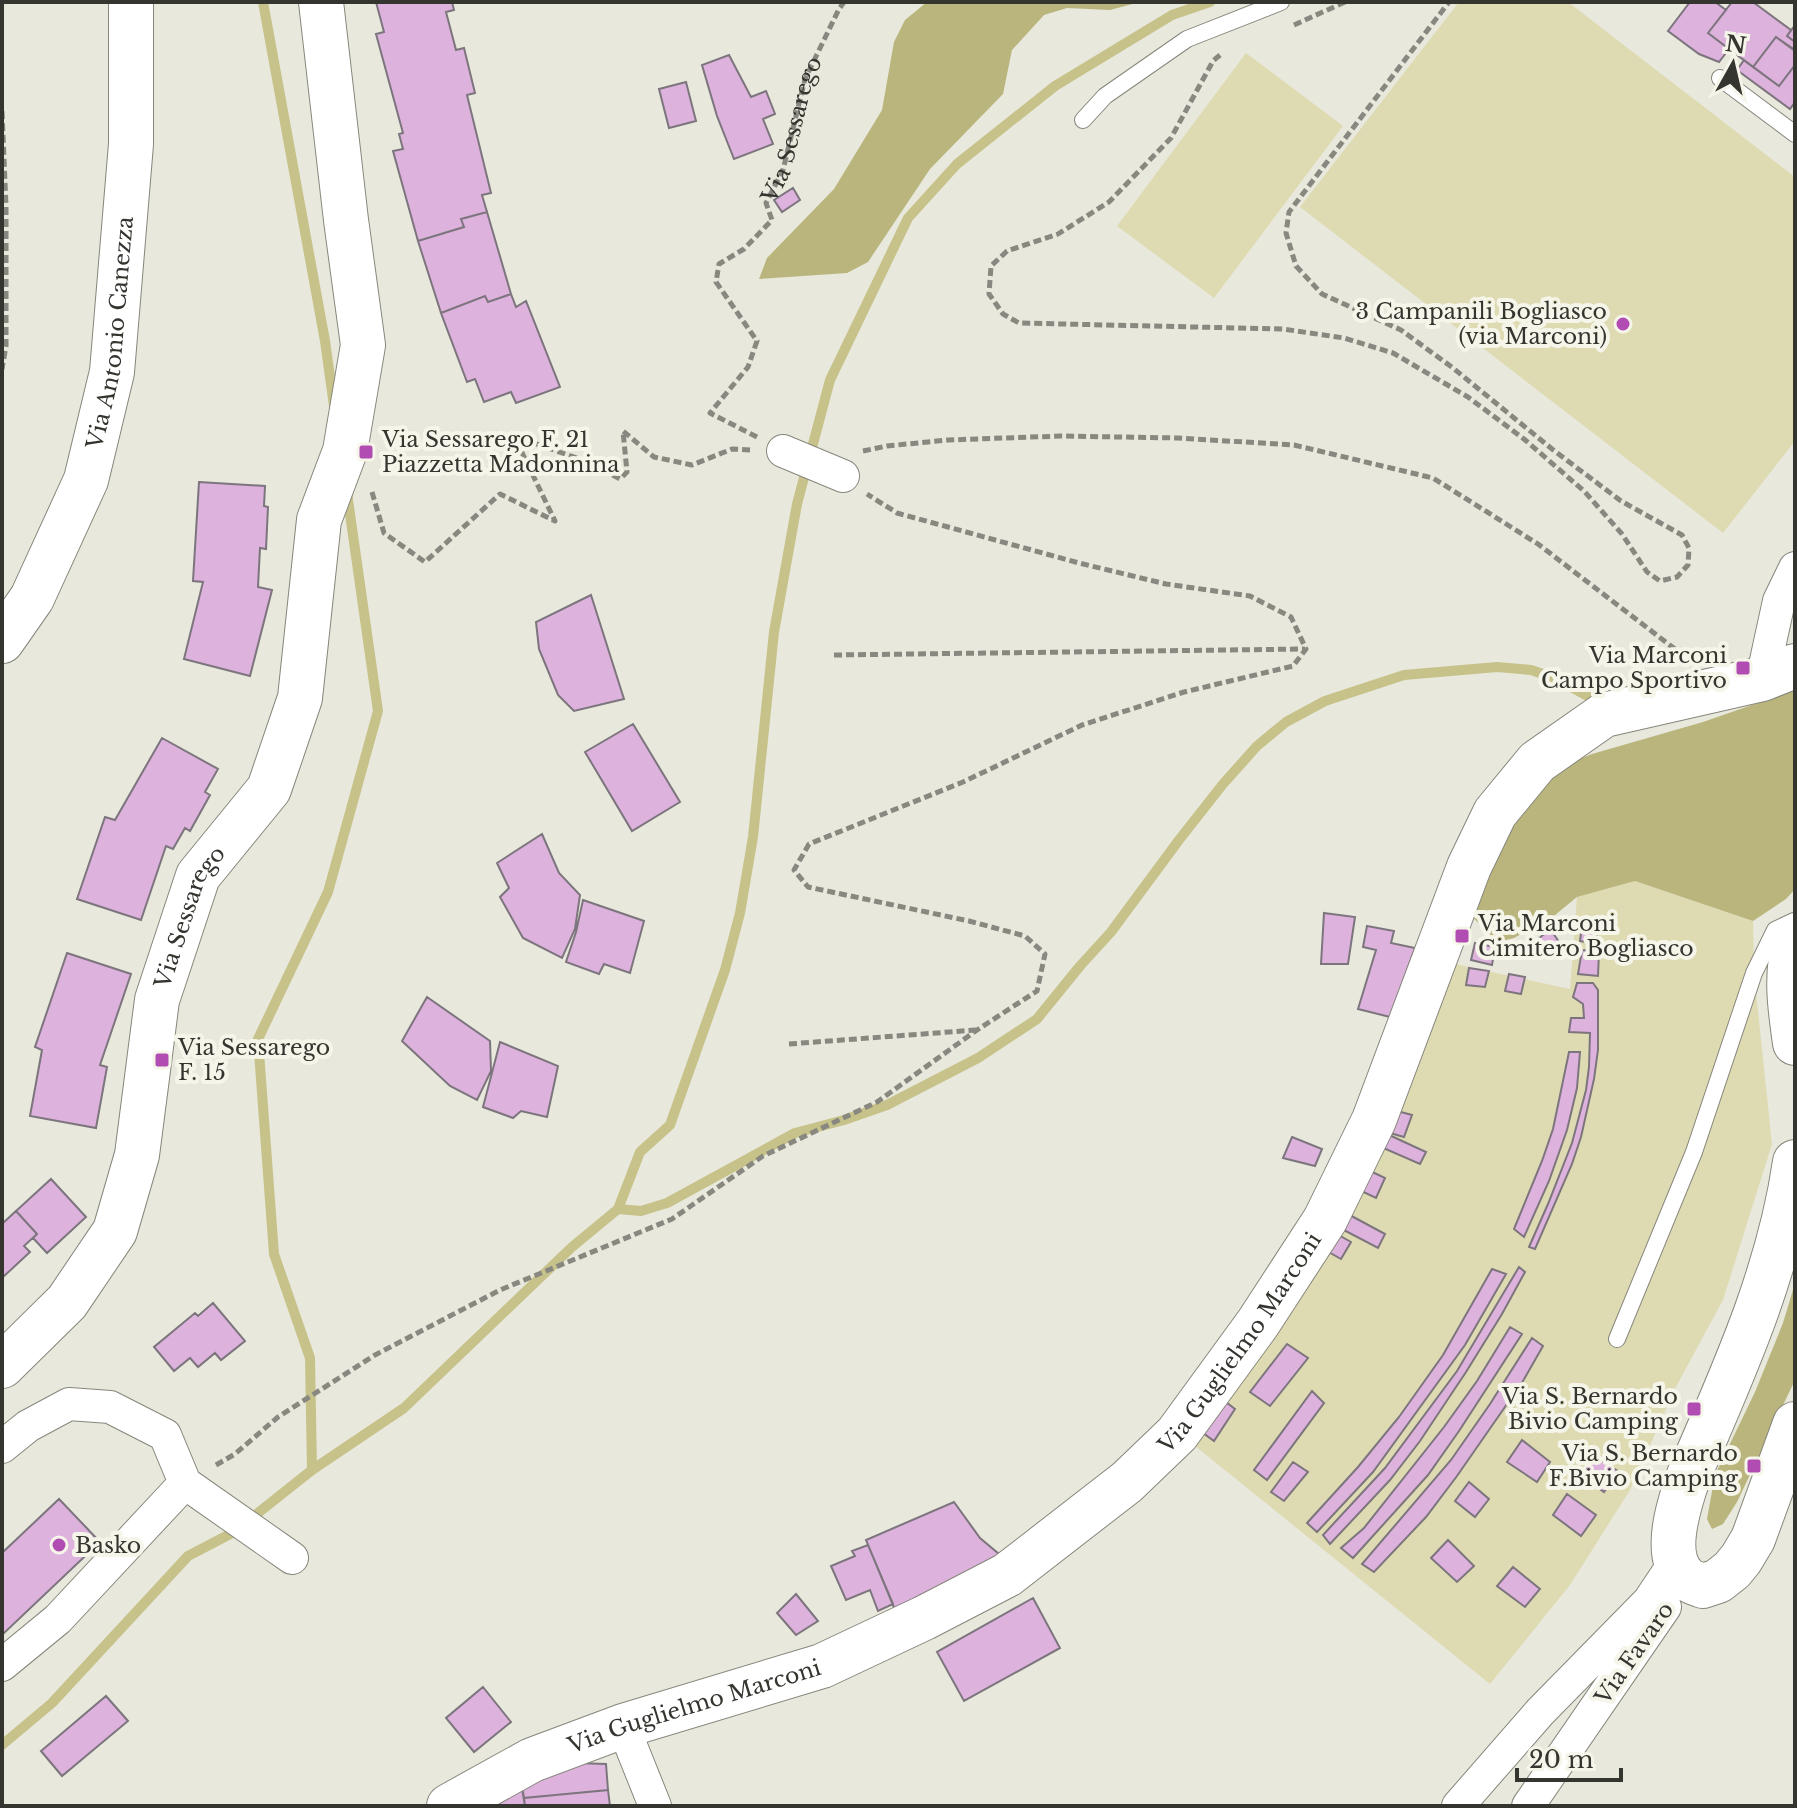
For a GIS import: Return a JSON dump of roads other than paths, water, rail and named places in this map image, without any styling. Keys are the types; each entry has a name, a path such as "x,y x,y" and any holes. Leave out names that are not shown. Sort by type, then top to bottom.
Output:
{"street":[{"name":"Via Antonio Canezza","path":"2,641 32,598 86,480 112,372 131,144 131,2"},
{"name":"Via Sessarego","path":"2,1366 67,1302 115,1231 137,1155 157,1000 198,876 269,789 300,698 319,520 345,451 363,345 321,2"},
{"path":"783,451 843,476"},
{"path":"1778,672 1779,601 1795,568"},
{"name":"Via Guglielmo Marconi","path":"449,1806 532,1760 623,1726 822,1666 924,1618 1007,1575 1127,1482 1177,1434 1258,1323 1325,1220 1374,1120 1469,867 1495,813 1537,762 1604,715 1708,693 1778,672"},
{"path":"1795,940 1788,986 1795,1043"},
{"path":"1795,1162 1778,1243 1758,1310 1681,1498 1674,1540 1681,1571 1703,1586 1718,1581 1732,1570 1753,1539 1795,1424"},
{"path":"2,1447 28,1426 69,1404 110,1407 165,1435 185,1483 292,1558"},
{"path":"2,1665 58,1619 185,1483"},
{"path":"1458,1806 1540,1712 1681,1571"},
{"name":"Via Favaro","path":"1528,1806 1665,1607 1681,1571"},
{"path":"623,1726 655,1806"}],"lane":[{"path":"1083,120 1105,96 1187,39 1281,2"},
{"path":"1720,78 1795,134"},
{"path":"1617,1339 1694,1152 1754,973 1775,930 1795,921"}],"waterway":[{"path":"263,2 334,406"},
{"path":"312,1470 404,1408 572,1247 618,1209 640,1152 670,1125 725,970 740,913 753,837 774,632 797,504 830,380 908,218 957,164 1055,86 1172,15 1210,2"},
{"path":"2,1745 52,1703 188,1556 234,1532 312,1470 310,1358 274,1254 258,1039 328,892 378,711 347,493"},
{"path":"618,1209 641,1211 667,1203 795,1133 887,1105 978,1058 1037,1019 1111,932 1179,840 1257,746 1286,722 1325,701 1404,675 1497,667 1531,670 1555,678 1586,695 1605,699"}],"place":[{"name":"3 Campanili Bogliasco (via Marconi)","path":"1623,324"},
{"name":"Via Sessarego F. 21 Piazzetta Madonnina","path":"366,452"},
{"name":"Via Marconi Campo Sportivo","path":"1743,668"},
{"name":"Via Marconi Cimitero Bogliasco","path":"1462,936"},
{"name":"Via Sessarego F. 15","path":"162,1060"},
{"name":"Via S. Bernardo Bivio Camping","path":"1694,1409"},
{"name":"Via S. Bernardo F.Bivio Camping","path":"1754,1466"},
{"name":"Basko","path":"59,1545"}]}
